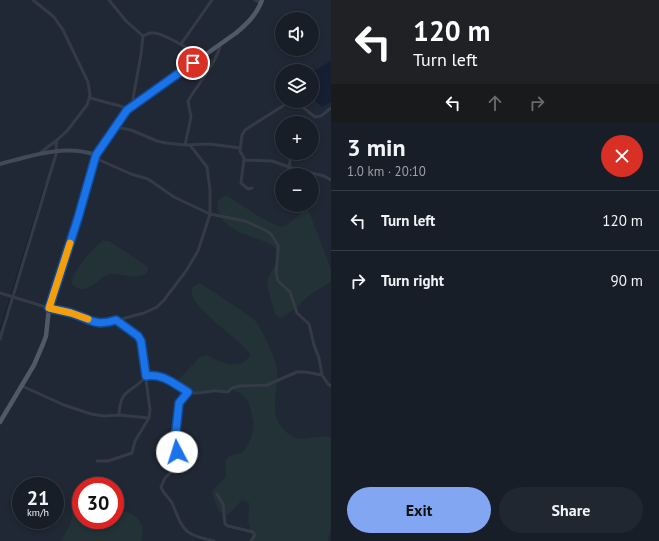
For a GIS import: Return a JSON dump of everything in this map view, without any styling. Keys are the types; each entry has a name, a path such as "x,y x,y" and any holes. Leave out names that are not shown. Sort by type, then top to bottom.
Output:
{"main road":[{"path":"0,422 22,386 43,344 47,330 49,308 76,225 95,157 127,110 135,103 220,46 249,22 262,2"},
{"path":"0,164 57,151 73,150 95,157"}],"street":[{"path":"32,0 54,17 63,30 88,82 90,98 83,110 57,140 39,154"},
{"path":"109,0 126,21 143,36"},
{"path":"181,44 212,0"},
{"path":"255,0 262,2"},
{"path":"143,36 156,33 181,44 202,57"},
{"path":"135,103 133,99 143,36"},
{"path":"185,145 191,117 188,101 212,64 220,46"},
{"path":"90,98 124,107 127,110"},
{"path":"252,188 248,189 241,183 244,159 240,148 245,130 290,102 297,103 315,117 321,116 331,108"},
{"path":"114,127 131,130 157,141 185,145 210,144 240,148"},
{"path":"0,339 57,151 57,140"},
{"path":"0,293 71,313 98,323 108,323 157,307 164,300 196,256 210,214 208,170 190,145"},
{"path":"95,157 131,174 148,179 174,197 210,214 253,224 265,230 276,240 278,252 276,273 278,281 290,292 294,308 299,316 309,324 319,358 322,375 331,386"},
{"path":"244,159 247,161 272,161 288,167 324,176 331,180"},
{"path":"288,167 290,160"},
{"path":"97,461 108,461 132,453 138,436 149,418 150,404 141,341 138,336 116,320"},
{"path":"120,415 122,398 146,376 159,376 167,379 188,392 198,394 213,391 228,392 240,386 266,386 292,374 302,372 322,375"},
{"path":"22,386 64,405 91,414 149,418"},
{"path":"188,392 179,403 175,440 178,457 177,466 165,478 161,486 173,505 178,519 187,532 198,537 214,541"},
{"path":"217,494 224,508 225,524 253,532 255,535 251,541"}],"shaded area":[{"path":"226,195 260,217 281,227 285,226 303,212 308,212 331,269 331,281 307,297 295,309 280,318 275,314 267,286 268,278 276,263 276,248 268,243 234,230 227,225 217,207 217,204"},
{"path":"102,241 109,241 148,267 148,271 136,277 112,274 101,278 89,288 81,289 76,287 71,283 79,266"},
{"path":"199,283 256,321 269,345 276,364 277,379 275,413 282,428 293,437 297,438 304,439 331,437 331,527 328,541 253,541 248,521 249,503 242,500 229,514 224,515 218,510 212,493 226,476 225,461 229,456 243,452 251,437 253,420 249,404 243,396 235,391 206,393 193,392 177,385 178,380 200,357 206,355 223,363 235,364 246,360 250,355 197,304 192,296 192,289"},
{"path":"124,512 130,513 137,518 142,525 143,530 141,541 61,541 70,523 72,514 72,529 124,529"}],"water":[{"path":"331,61 331,102 322,107 319,104 319,68"}],"waterway":[{"path":"11,295 45,185"},
{"path":"0,330 10,298"}],"slow traffic":[{"path":"70,243 49,308 88,319"}],"route":[{"path":"177,452 175,440 179,403 188,392 167,379 159,376 146,376 141,341 138,336 116,320 103,324 71,313 49,308 78,218 94,158 127,110 193,63"}]}
